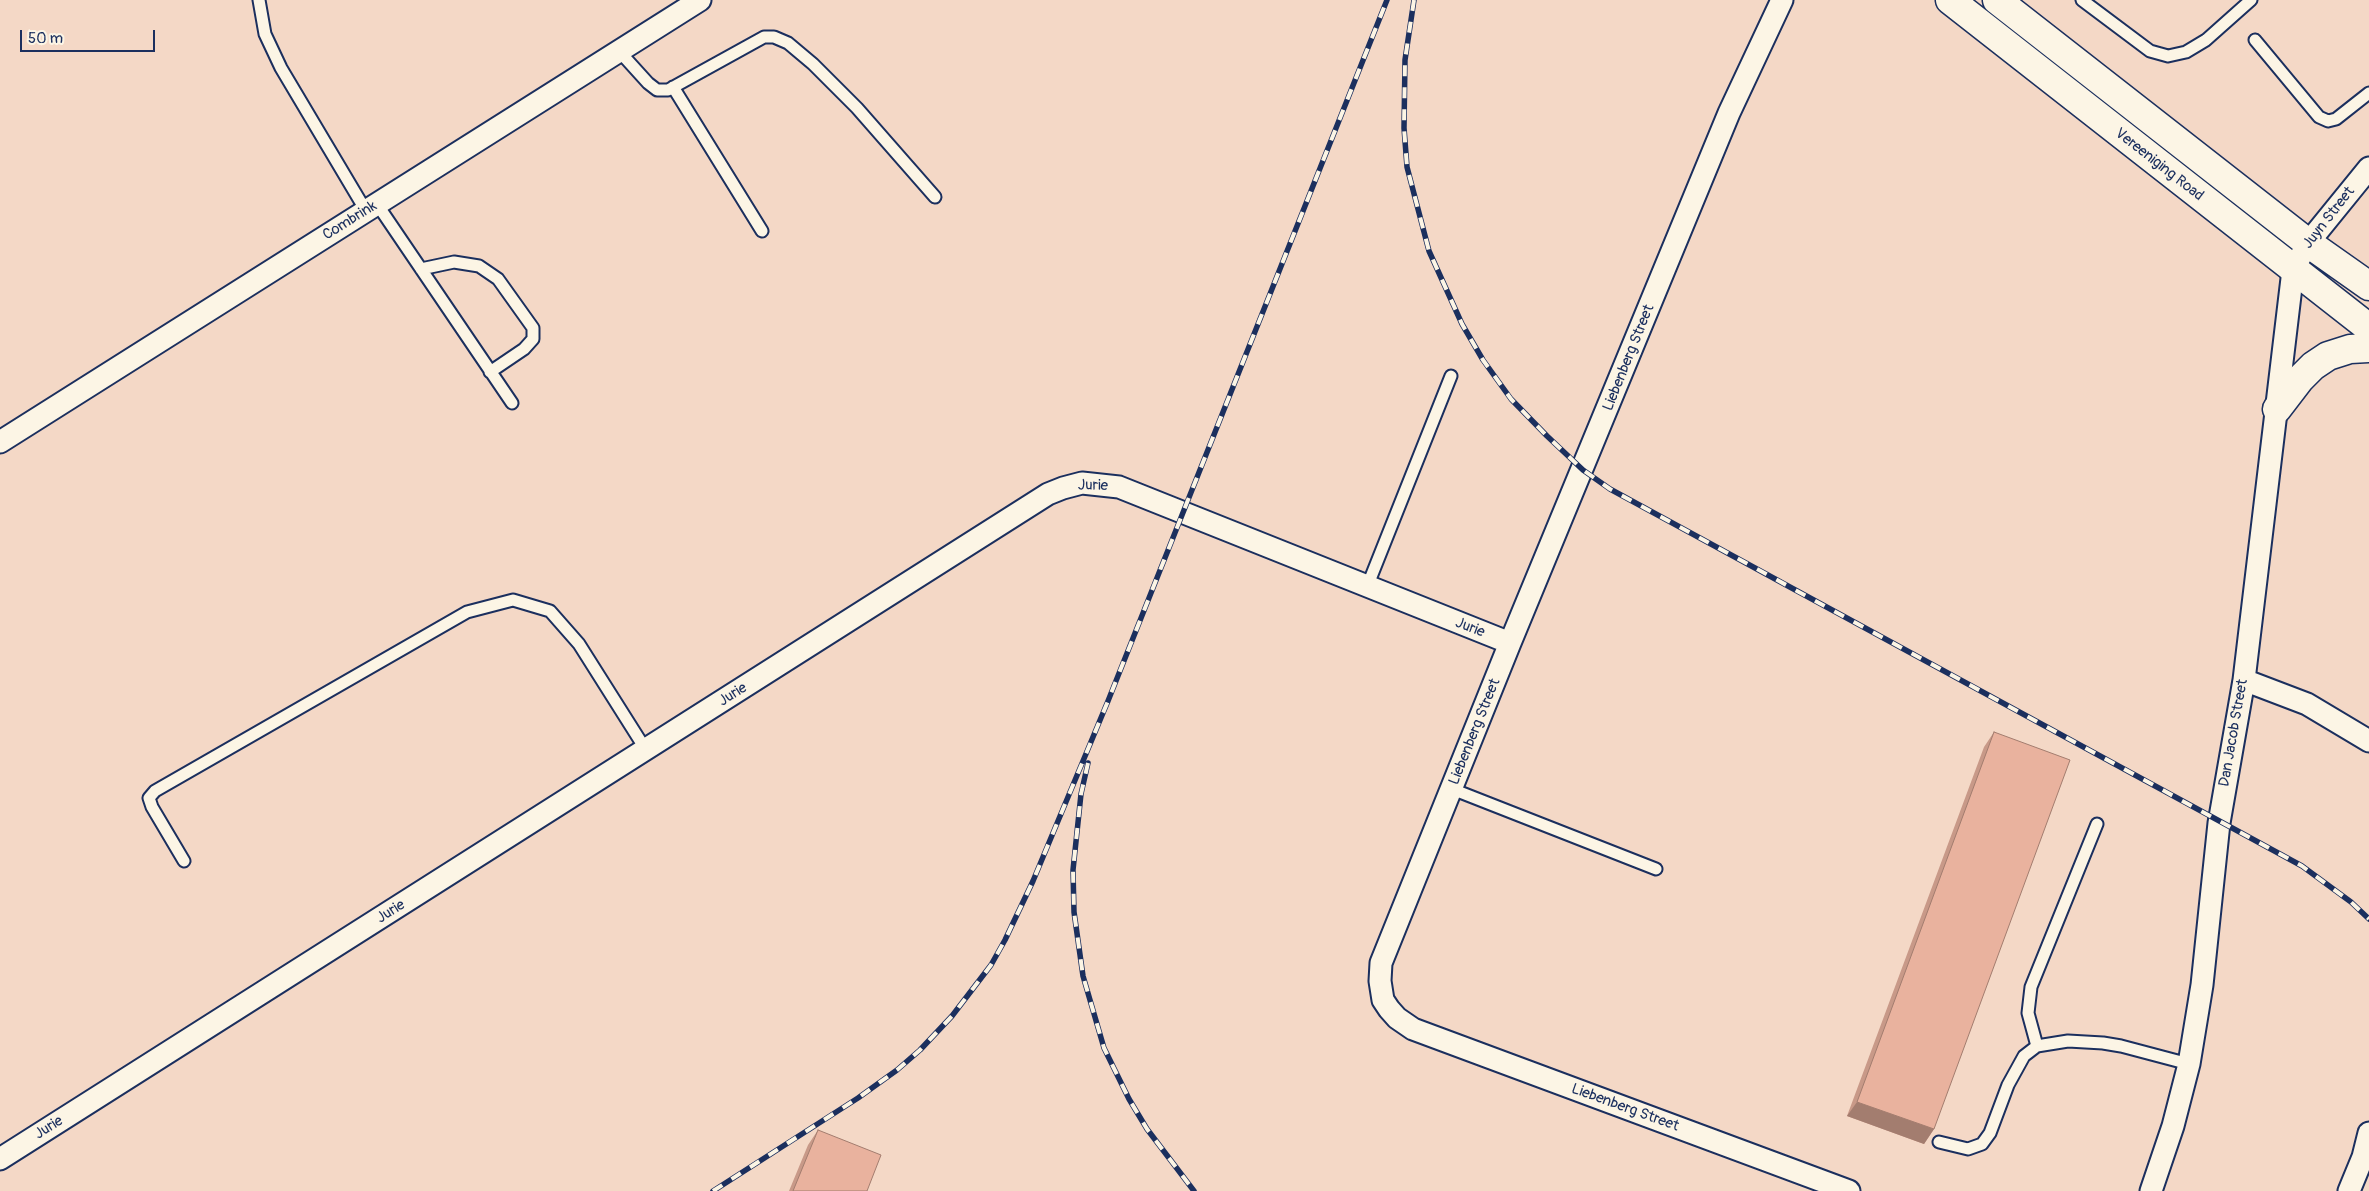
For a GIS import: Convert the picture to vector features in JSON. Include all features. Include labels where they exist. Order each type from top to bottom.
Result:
[{"type":"main road","name":"Vereeniging Road","points":[[1950,0],[2369,328]]},
{"type":"main road","name":"Vereeniging Road","points":[[1997,0],[2308,243],[2369,286]]},
{"type":"main road","points":[[2277,409],[2300,379],[2313,366],[2328,356],[2350,349],[2369,348]]},
{"type":"street","name":"Combrink","points":[[0,442],[700,0]]},
{"type":"street","name":"Liebenberg Street","points":[[1782,0],[1729,113],[1510,643],[1381,963],[1380,981],[1384,1000],[1397,1018],[1413,1029],[1849,1191]]},
{"type":"street","name":"Juyn Street","points":[[2293,270],[2308,243],[2369,168]]},
{"type":"street","name":"Dan Jacob Street","points":[[2151,1191],[2173,1126],[2189,1064],[2202,985],[2219,823],[2244,680],[2293,270]]},
{"type":"street","name":"Jurie","points":[[0,1158],[1048,494],[1072,485],[1099,484],[1119,487],[1510,643]]},
{"type":"street","points":[[2244,680],[2306,704],[2369,740]]},
{"type":"street","points":[[2348,1191],[2363,1157],[2369,1133]]},
{"type":"lane","points":[[259,0],[265,34],[277,60],[318,134],[371,208],[421,269],[512,403]]},
{"type":"lane","points":[[2082,0],[2150,51],[2168,56],[2186,52],[2206,40],[2251,0]]},
{"type":"lane","points":[[619,51],[648,83],[657,90],[668,90],[764,37],[774,37],[788,43],[851,101],[935,197]]},
{"type":"lane","points":[[2255,40],[2319,117],[2328,121],[2336,119],[2369,93]]},
{"type":"lane","points":[[674,87],[762,231]]},
{"type":"lane","points":[[421,269],[454,262],[479,266],[498,280],[533,328],[533,339],[524,349],[490,372]]},
{"type":"lane","points":[[1367,587],[1451,376]]},
{"type":"lane","points":[[184,861],[152,807],[150,798],[155,791],[467,612],[513,600],[550,611],[573,637],[646,750]]},
{"type":"lane","points":[[1452,789],[1656,869]]},
{"type":"lane","points":[[2037,1046],[2028,1013],[2031,987],[2097,824]]},
{"type":"lane","points":[[1939,1142],[1968,1149],[1982,1144],[1990,1134],[2008,1085],[2024,1056],[2037,1046],[2068,1041],[2102,1043],[2121,1046],[2189,1064]]},
{"type":"shaded area","points":[[0,0],[2369,0],[2369,1191],[0,1191]]},
{"type":"building","points":[[1994,732],[2070,760],[1934,1129],[1857,1102]]},
{"type":"building","points":[[818,1130],[881,1155],[867,1191],[793,1191]]},
{"type":"railway","points":[[713,1191],[858,1098],[897,1070],[920,1050],[952,1016],[991,965],[1033,881],[1108,701],[1387,0]]},
{"type":"railway","points":[[1414,0],[1405,60],[1404,128],[1407,167],[1429,251],[1462,324],[1483,360],[1511,399],[1547,436],[1583,470],[1610,489],[2302,866],[2351,902],[2369,919]]},
{"type":"railway","points":[[1088,763],[1081,794],[1073,870],[1074,912],[1083,976],[1104,1048],[1129,1099],[1147,1129],[1194,1191]]}]
